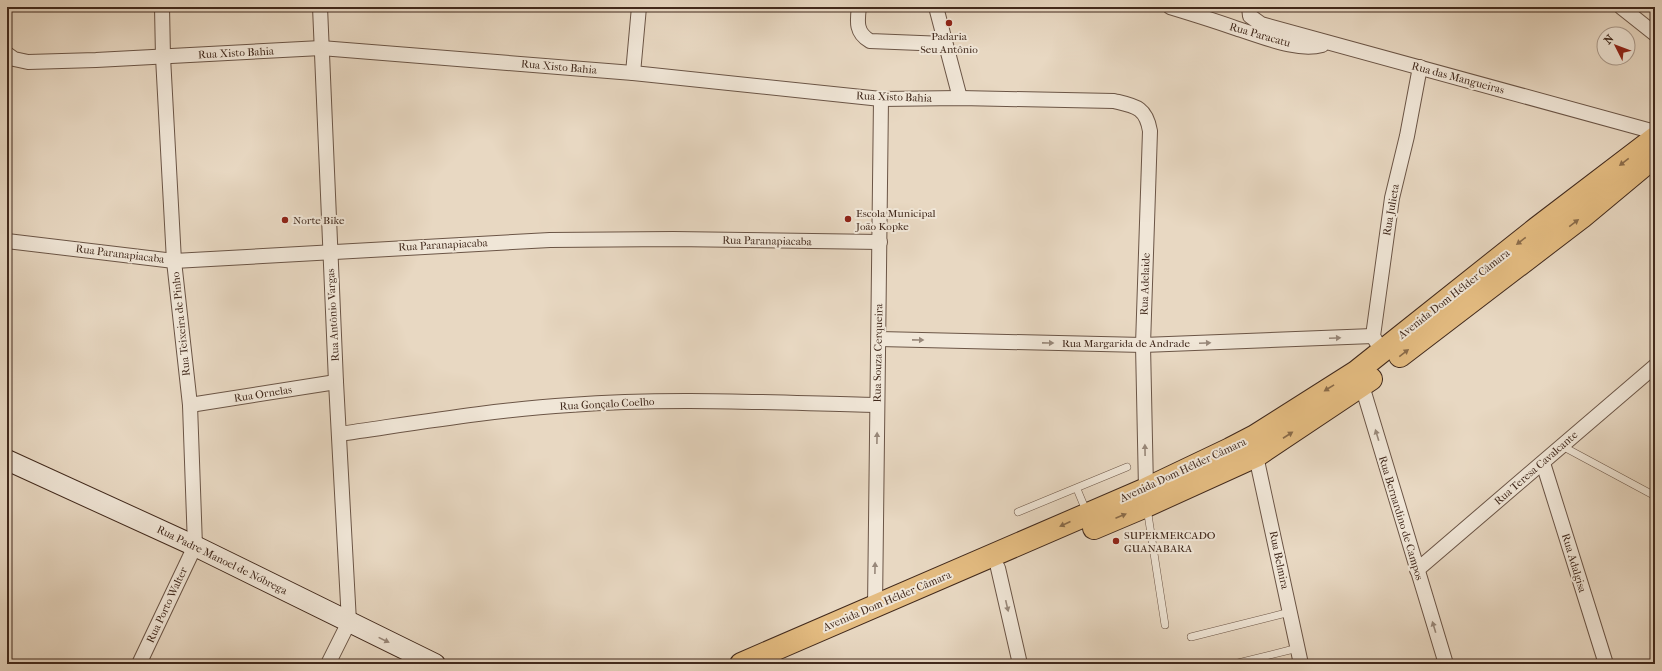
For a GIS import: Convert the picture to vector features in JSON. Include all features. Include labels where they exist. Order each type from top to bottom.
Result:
[{"type":"main road","name":"Avenida Dom Hélder Câmara","points":[[776,664],[998,568],[1146,497],[1359,379],[1378,343],[1537,228],[1655,138]]},
{"type":"main road","name":"Avenida Dom Hélder Câmara","points":[[741,664],[1087,514],[1146,497],[1256,456],[1582,217],[1655,156]]},
{"type":"main road","name":"Rua Padre Manoel de Nóbrega","points":[[7,460],[195,546],[435,664]]},
{"type":"street","name":"Rua Teixeira de Pinho","points":[[162,7],[163,57],[174,261],[190,405],[195,546]]},
{"type":"street","name":"Rua Antônio Vargas","points":[[320,7],[336,382],[349,622]]},
{"type":"street","points":[[633,73],[639,7]]},
{"type":"street","points":[[859,7],[859,30],[870,42],[945,44]]},
{"type":"street","points":[[936,7],[960,98]]},
{"type":"street","name":"Rua Paracatu","points":[[1170,7],[1279,42],[1315,47],[1328,43]]},
{"type":"street","name":"Rua Paracatu","points":[[1249,7],[1250,16],[1261,24]]},
{"type":"street","points":[[1621,7],[1655,34]]},
{"type":"street","name":"Rua das Mangueiras","points":[[1261,24],[1655,132]]},
{"type":"street","name":"Rua Xisto Bahia","points":[[7,54],[14,60],[28,62],[163,57],[321,48],[633,73],[881,99],[960,98],[1114,101]]},
{"type":"street","name":"Rua Julieta","points":[[1378,343],[1392,198],[1407,136],[1420,67]]},
{"type":"street","name":"Rua Souza Cerqueira","points":[[875,607],[881,99]]},
{"type":"street","name":"Rua Adelaide","points":[[1114,101],[1136,106],[1148,120],[1150,131],[1142,345],[1146,497]]},
{"type":"street","name":"Rua Paranapiacaba","points":[[7,241],[174,261],[330,251],[550,240],[673,239],[880,242]]},
{"type":"street","name":"Rua Margarida de Andrade","points":[[879,339],[1142,345],[1378,343]]},
{"type":"street","name":"Rua Teresa Cavalcante","points":[[1417,570],[1655,366]]},
{"type":"street","name":"Rua Bernardino de Campos","points":[[1359,379],[1446,664]]},
{"type":"street","name":"Rua Ornelas","points":[[190,405],[336,382]]},
{"type":"street","name":"Rua Gonçalo Coelho","points":[[339,434],[459,416],[570,405],[679,401],[877,405]]},
{"type":"street","name":"Rua Belmira","points":[[1256,456],[1301,664]]},
{"type":"street","name":"Rua Adalgisa","points":[[1543,462],[1606,664]]},
{"type":"street","name":"Rua Porto Walter","points":[[139,664],[195,546]]},
{"type":"street","points":[[998,568],[1020,664]]},
{"type":"street","points":[[328,664],[349,622]]},
{"type":"lane","points":[[1562,446],[1655,496]]},
{"type":"lane","points":[[1018,512],[1077,489],[1127,467]]},
{"type":"lane","points":[[1077,489],[1087,514]]},
{"type":"lane","points":[[1146,497],[1165,625]]},
{"type":"lane","points":[[1191,637],[1290,612]]},
{"type":"lane","points":[[1234,664],[1298,648]]},
{"type":"place","name":"Padaria Seu Antônio","points":[[949,23]]},
{"type":"place","name":"Escola Municipal João Kopke","points":[[848,219]]},
{"type":"place","name":"Norte Bike","points":[[285,220]]},
{"type":"place","name":"SUPERMERCADO GUANABARA","points":[[1116,541]]}]
